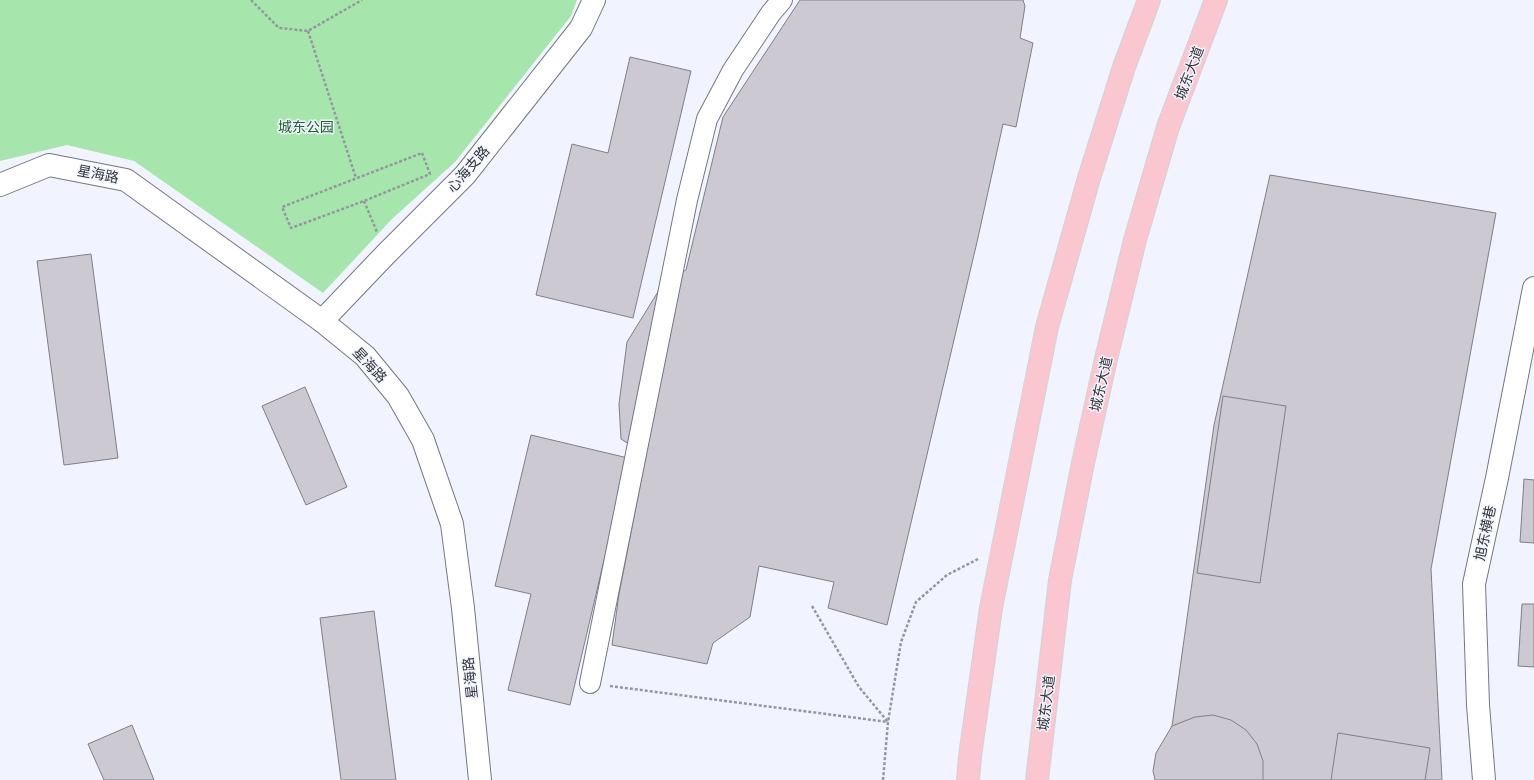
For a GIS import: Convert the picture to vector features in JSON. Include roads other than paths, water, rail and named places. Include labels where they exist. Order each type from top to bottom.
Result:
[{"type":"main road","points":[[968,780],[990,608],[1047,327],[1091,170],[1124,67],[1149,0]]},
{"type":"main road","name":"城东大道","points":[[1037,780],[1060,580],[1106,360],[1135,240],[1168,127],[1216,0]]},
{"type":"street","name":"心海支路","points":[[322,321],[465,175],[581,28],[594,0]]},
{"type":"street","points":[[590,683],[687,200],[708,119],[733,70],[771,13],[782,0]]},
{"type":"street","name":"星海路","points":[[0,185],[49,165],[126,180],[322,321],[365,356],[398,396],[423,440],[452,524],[463,608],[480,780]]},
{"type":"street","name":"旭东横巷","points":[[1484,780],[1478,705],[1474,584],[1497,478],[1534,288]]},
{"type":"park label","name":"城东公园","points":[[306,127]]}]
